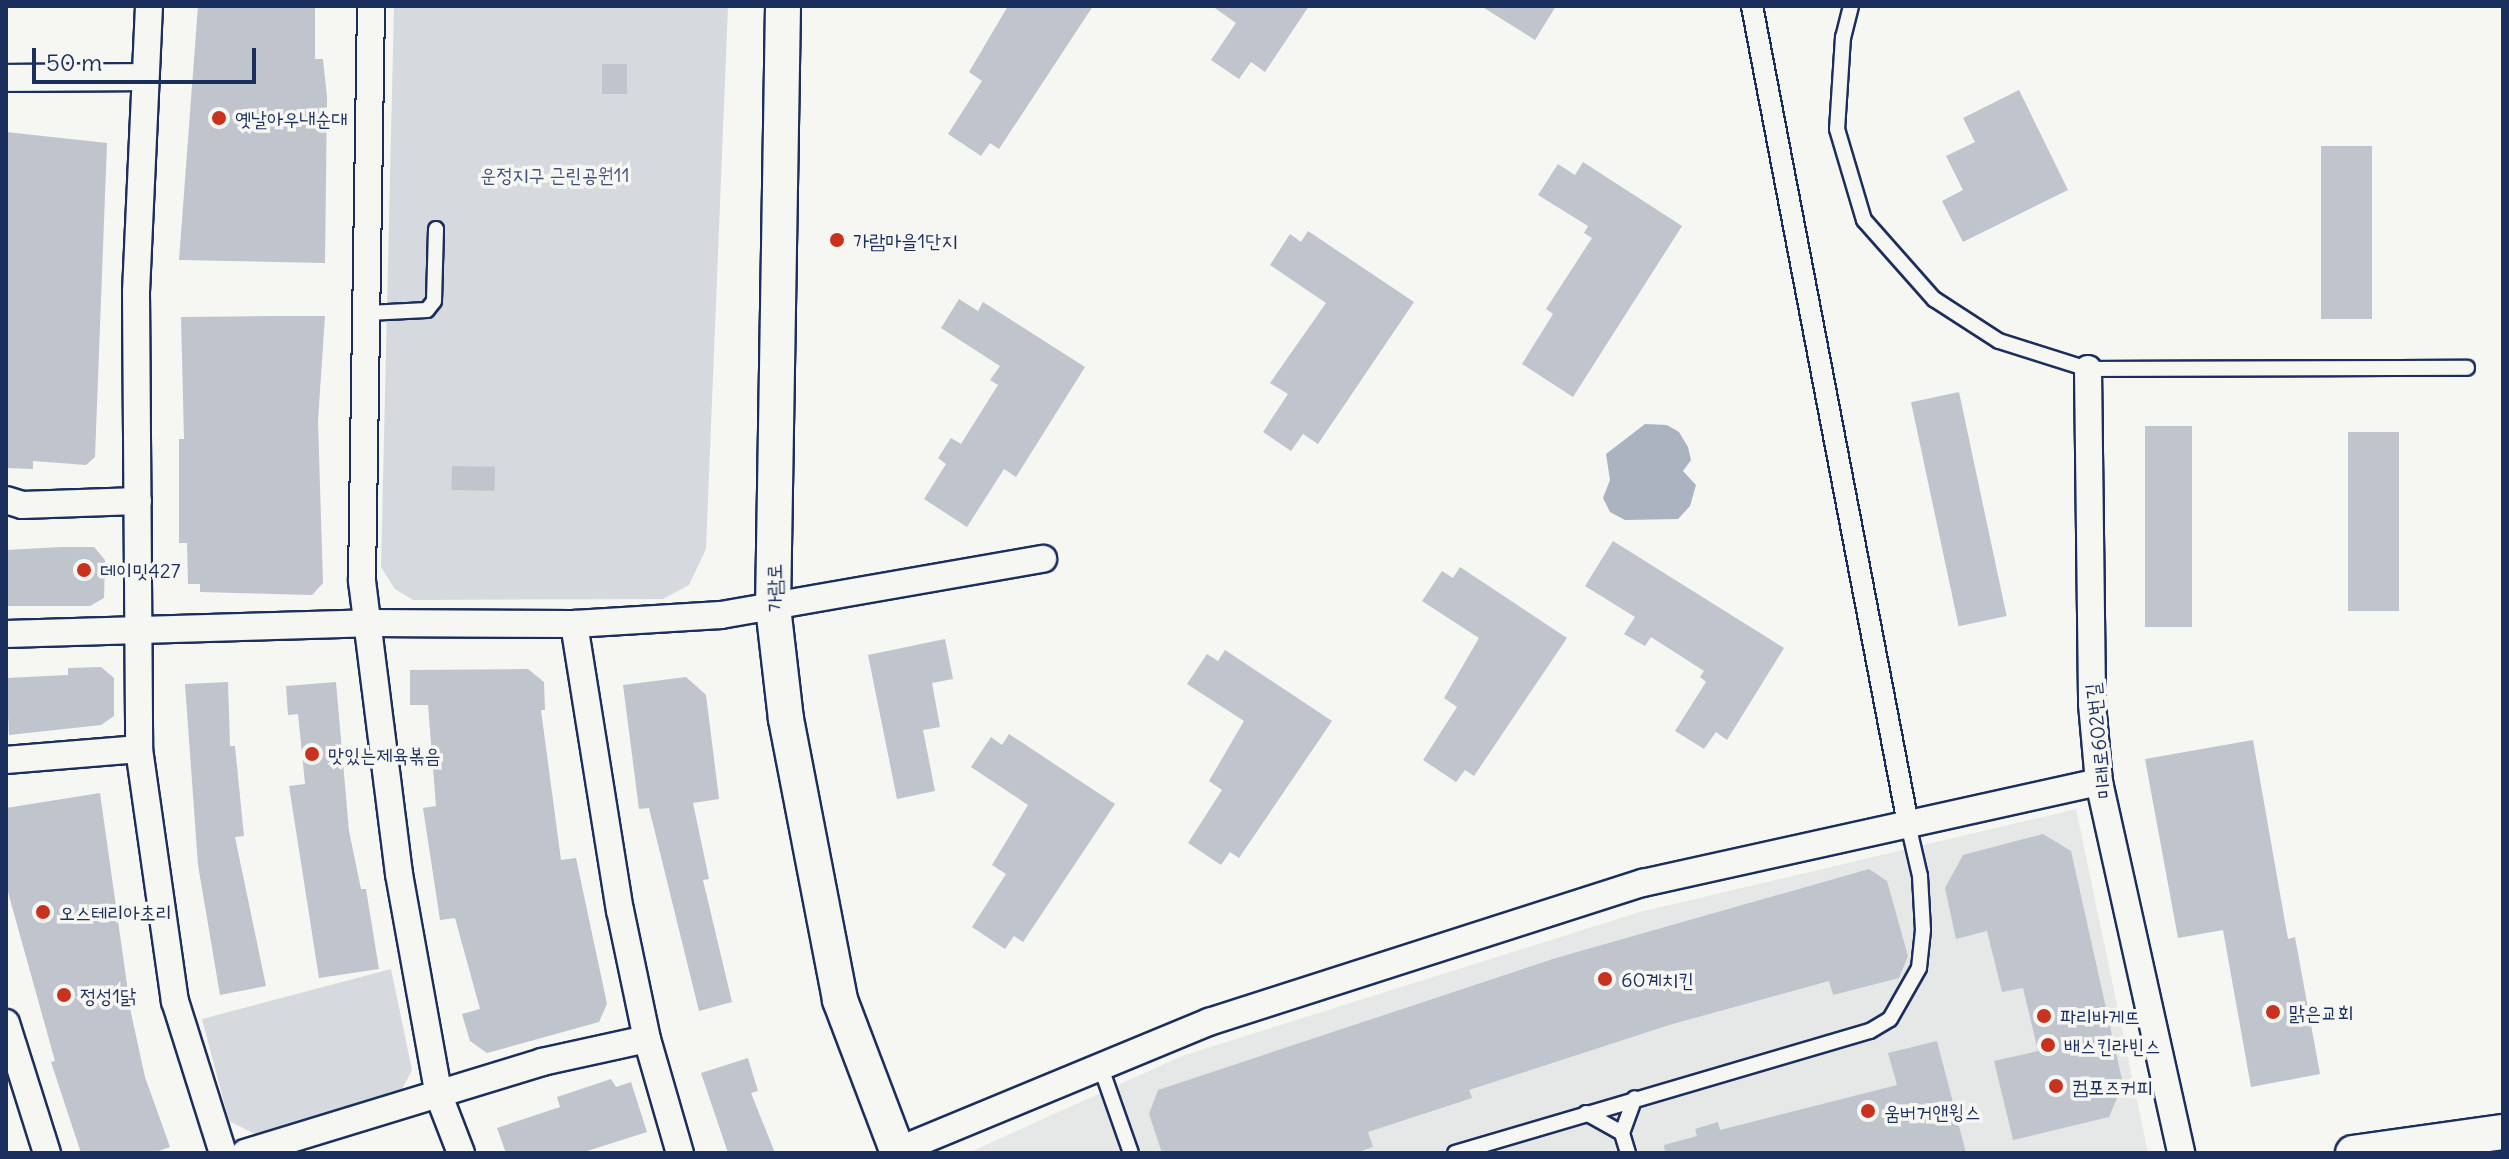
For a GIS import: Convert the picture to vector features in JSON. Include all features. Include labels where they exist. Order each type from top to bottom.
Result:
[{"type":"street","points":[[149,6],[136,292],[139,749],[175,1001],[223,1153]]},
{"type":"street","points":[[371,6],[368,313],[362,510],[368,623],[399,874],[439,1096],[461,1153]]},
{"type":"street","name":"가람로","points":[[783,6],[773,607],[788,733],[840,1000],[898,1152]]},
{"type":"street","points":[[1752,6],[1820,339],[1908,824]]},
{"type":"street","points":[[6,78],[144,77]]},
{"type":"street","name":"미래로602번길","points":[[2088,369],[2092,704],[2099,782],[2181,1153]]},
{"type":"street","points":[[6,500],[22,505],[138,501]]},
{"type":"street","points":[[6,634],[139,627],[368,623],[574,624],[773,607],[1043,559]]},
{"type":"street","points":[[574,624],[620,910],[647,1039],[680,1153]]},
{"type":"street","points":[[6,760],[139,749]]},
{"type":"street","points":[[898,1152],[1209,1022],[1643,883],[2099,782]]},
{"type":"street","points":[[6,1023],[14,1086],[47,1153]]},
{"type":"street","points":[[245,1153],[542,1062],[647,1039]]},
{"type":"street","points":[[2353,1153],[2503,1132]]},
{"type":"lane","points":[[1851,6],[1843,37],[1837,129],[1864,220],[1934,299],[1999,341],[2088,369],[2467,368]]},
{"type":"lane","points":[[368,313],[427,310],[434,301],[436,229]]},
{"type":"lane","points":[[1455,1153],[1870,1031],[1890,1019],[1919,968],[1923,930],[1920,876],[1908,824]]},
{"type":"lane","points":[[1100,1065],[1131,1153]]},
{"type":"lane","points":[[1628,1153],[1622,1133],[1635,1098]]},
{"type":"lane","points":[[1586,1113],[1622,1133]]},
{"type":"shaded area","points":[[1645,424],[1667,425],[1679,432],[1688,447],[1691,460],[1683,471],[1696,485],[1690,506],[1678,519],[1625,520],[1610,512],[1603,498],[1610,480],[1606,454]]},
{"type":"shaded area","points":[[2076,809],[2148,1153],[968,1153],[1182,1056],[1640,912]]},
{"type":"green space","name":"운정지구 근린공원11","points":[[394,6],[728,6],[706,549],[689,585],[663,599],[413,600],[395,589],[381,567]]},
{"type":"green space","points":[[391,969],[412,1070],[400,1093],[255,1134],[229,1121],[202,1019]]},
{"type":"building","points":[[198,6],[315,6],[315,59],[323,59],[327,97],[325,263],[179,260]]},
{"type":"building","points":[[1008,6],[1093,6],[999,149],[990,143],[981,156],[948,134],[982,81],[969,72]]},
{"type":"building","points":[[1212,6],[1309,6],[1265,72],[1251,62],[1239,79],[1211,60],[1236,23]]},
{"type":"building","points":[[1481,6],[1556,6],[1535,40]]},
{"type":"building","points":[[602,64],[627,64],[627,94],[602,94]]},
{"type":"building","points":[[2019,90],[2068,190],[1963,242],[1942,201],[1963,190],[1946,156],[1975,142],[1963,118]]},
{"type":"building","points":[[6,132],[107,143],[95,457],[86,465],[33,461],[33,469],[6,468]]},
{"type":"building","points":[[2321,146],[2372,146],[2372,319],[2321,319]]},
{"type":"building","points":[[1583,162],[1682,226],[1573,397],[1522,364],[1553,314],[1546,309],[1592,238],[1584,233],[1588,226],[1538,195],[1558,164],[1575,175]]},
{"type":"building","points":[[1308,231],[1414,302],[1318,444],[1303,434],[1291,451],[1263,432],[1288,394],[1270,383],[1326,303],[1270,265],[1290,234],[1301,242]]},
{"type":"building","points":[[959,299],[978,311],[983,302],[1085,367],[1016,477],[1004,469],[967,527],[924,499],[946,464],[938,458],[951,438],[961,444],[998,385],[990,380],[1000,366],[941,328]]},
{"type":"building","points":[[325,316],[318,421],[323,583],[312,595],[200,592],[200,584],[188,584],[187,543],[179,543],[179,439],[184,439],[181,317]]},
{"type":"building","points":[[1959,392],[2007,616],[1959,626],[1911,402]]},
{"type":"building","points":[[2145,426],[2192,426],[2192,627],[2145,627]]},
{"type":"building","points":[[2348,432],[2399,432],[2399,611],[2348,611]]},
{"type":"building","points":[[452,466],[495,467],[495,491],[452,490]]},
{"type":"building","points":[[1613,541],[1784,648],[1727,740],[1716,732],[1704,749],[1675,731],[1706,682],[1700,677],[1704,671],[1651,637],[1645,646],[1624,634],[1635,617],[1585,586]]},
{"type":"building","points":[[94,547],[105,560],[104,598],[90,606],[6,606],[6,550]]},
{"type":"building","points":[[1460,567],[1567,638],[1474,776],[1465,770],[1456,782],[1423,760],[1457,707],[1444,698],[1479,638],[1422,601],[1442,571],[1453,578]]},
{"type":"building","points":[[945,639],[953,679],[932,683],[940,727],[923,730],[935,791],[897,799],[868,655]]},
{"type":"building","points":[[1225,650],[1332,721],[1239,858],[1230,852],[1221,865],[1188,843],[1222,790],[1209,781],[1244,721],[1187,684],[1207,654],[1218,661]]},
{"type":"building","points":[[101,667],[114,678],[114,716],[101,725],[9,735],[6,678],[68,675],[68,668]]},
{"type":"building","points":[[528,669],[544,682],[545,710],[541,710],[561,860],[576,858],[607,1004],[599,1022],[487,1053],[470,1041],[462,1014],[480,1009],[455,918],[440,920],[423,808],[436,806],[428,705],[410,705],[410,670]]},
{"type":"building","points":[[686,677],[706,695],[719,799],[693,803],[709,879],[703,880],[732,1002],[699,1011],[649,808],[639,809],[623,685]]},
{"type":"building","points":[[228,682],[230,746],[235,746],[244,836],[235,837],[266,986],[220,995],[198,865],[185,684]]},
{"type":"building","points":[[336,682],[349,831],[361,889],[366,889],[379,969],[319,978],[289,786],[305,784],[298,714],[288,715],[286,686]]},
{"type":"building","points":[[1009,734],[1115,804],[1023,942],[1014,936],[1005,949],[972,927],[1006,874],[992,865],[1028,805],[971,767],[991,737],[1002,745]]},
{"type":"building","points":[[2253,740],[2288,939],[2295,937],[2320,1074],[2251,1087],[2223,930],[2178,938],[2145,759]]},
{"type":"building","points":[[100,793],[131,1013],[145,1077],[170,1147],[153,1153],[81,1153],[51,1062],[55,1061],[6,885],[6,808]]},
{"type":"building","points":[[2043,834],[2071,851],[2123,1084],[2109,1117],[2013,1140],[1994,1061],[2038,1051],[2023,988],[2002,992],[1987,931],[1956,939],[1945,888],[1963,855]]},
{"type":"building","points":[[1869,869],[1887,881],[1908,956],[1899,978],[1833,995],[1829,981],[1669,1025],[1469,1090],[1472,1098],[1368,1132],[1373,1147],[1355,1153],[1162,1153],[1149,1114],[1158,1090],[1556,958]]},
{"type":"building","points":[[1937,1041],[1966,1153],[1665,1153],[1664,1145],[1697,1136],[1695,1129],[1718,1122],[1720,1130],[1897,1085],[1888,1053]]},
{"type":"building","points":[[748,1058],[758,1091],[751,1093],[775,1153],[728,1153],[701,1073]]},
{"type":"building","points":[[611,1079],[616,1087],[631,1082],[647,1132],[581,1153],[506,1153],[497,1128],[560,1107],[557,1097]]},
{"type":"place","name":"옛날아우내순대","points":[[219,118]]},
{"type":"place","name":"가람마을1단지","points":[[837,240]]},
{"type":"place","name":"데이밋427","points":[[84,570]]},
{"type":"place","name":"맛있는제육볶음","points":[[312,754]]},
{"type":"place","name":"오스테리아초리","points":[[43,912]]},
{"type":"place","name":"60계치킨","points":[[1605,979]]},
{"type":"place","name":"정성1닭","points":[[64,995]]},
{"type":"place","name":"맑은교회","points":[[2273,1012]]},
{"type":"place","name":"파리바게뜨","points":[[2044,1016]]},
{"type":"place","name":"배스킨라빈스","points":[[2048,1045]]},
{"type":"place","name":"컴포즈커피","points":[[2056,1086]]},
{"type":"place","name":"움버거앤윙스","points":[[1868,1111]]}]
